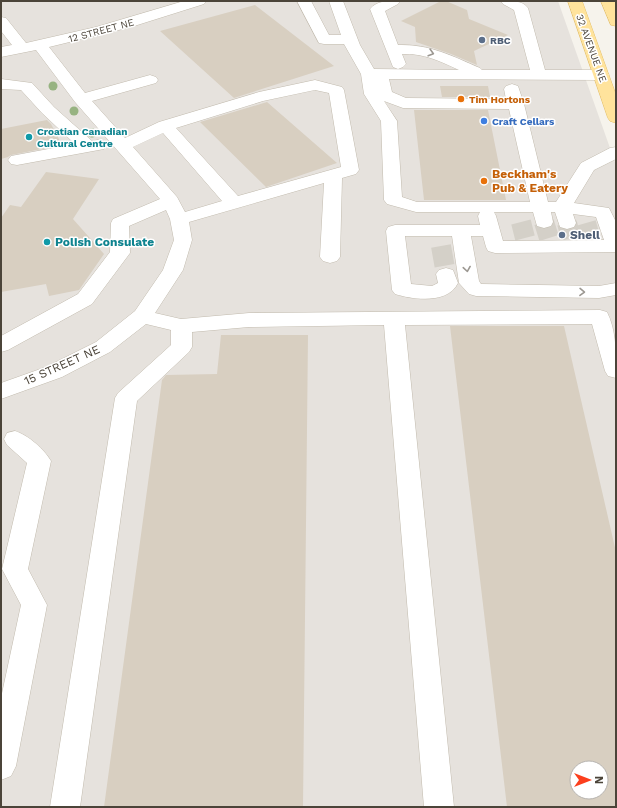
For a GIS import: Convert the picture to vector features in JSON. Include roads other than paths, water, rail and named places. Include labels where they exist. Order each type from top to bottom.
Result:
[{"type":"main road","name":"32 AVENUE NE","points":[[575,1],[616,118]]},
{"type":"main road","points":[[608,1],[616,22]]},
{"type":"street","name":"12 STREET NE","points":[[1,52],[32,47],[106,29],[199,1]]},
{"type":"street","points":[[304,1],[324,40],[391,46],[432,52],[482,74]]},
{"type":"street","points":[[336,1],[361,43],[417,98]]},
{"type":"street","points":[[394,1],[378,9],[391,46],[392,74],[385,95],[403,103],[417,98],[516,104]]},
{"type":"street","points":[[508,1],[521,8],[539,75]]},
{"type":"street","name":"15 STREET NE","points":[[1,21],[32,47],[120,142],[171,201],[179,219],[183,240],[173,270],[142,316],[103,347],[54,372],[1,391]]},
{"type":"street","points":[[601,75],[392,74],[372,94],[389,121],[393,200],[416,207],[485,208],[523,228],[578,229],[616,246]]},
{"type":"street","points":[[509,74],[546,228]]},
{"type":"street","points":[[81,99],[150,80]]},
{"type":"street","points":[[1,84],[26,86],[48,110],[88,148]]},
{"type":"street","points":[[18,160],[120,142],[165,126],[259,97],[315,85],[336,90],[350,170],[179,219]]},
{"type":"street","points":[[165,126],[235,204]]},
{"type":"street","points":[[578,229],[587,167],[616,152]]},
{"type":"street","points":[[330,257],[333,175]]},
{"type":"street","points":[[1,345],[85,299],[120,253],[120,223],[171,201]]},
{"type":"street","points":[[485,208],[495,247],[523,228],[578,229],[603,212],[616,246]]},
{"type":"street","points":[[446,274],[448,283],[446,287],[435,292],[402,290],[395,231],[440,239],[461,231],[490,230]]},
{"type":"street","points":[[461,231],[469,283],[476,290],[599,292],[616,289]]},
{"type":"street","points":[[142,316],[181,326],[249,320],[600,318],[616,372]]},
{"type":"street","points":[[394,319],[439,807]]},
{"type":"street","points":[[65,807],[126,398],[182,347],[181,326]]},
{"type":"street","points":[[1,766],[34,605],[15,570],[39,462],[15,439]]},
{"type":"tunnel","points":[[521,222],[525,238]]},
{"type":"tunnel","points":[[544,222],[549,238]]},
{"type":"tunnel","points":[[567,223],[571,238]]},
{"type":"tunnel","points":[[586,223],[590,237]]},
{"type":"tunnel","points":[[441,246],[446,274]]},
{"type":"place","name":"RBC","points":[[482,40]]},
{"type":"place","name":"Tim Hortons","points":[[461,99]]},
{"type":"place","name":"Craft Cellars","points":[[484,121]]},
{"type":"place","name":"Croatian Canadian Cultural Centre","points":[[29,137]]},
{"type":"place","name":"Beckham's Pub & Eatery","points":[[484,181]]},
{"type":"place","name":"Shell","points":[[562,235]]},
{"type":"place","name":"Polish Consulate","points":[[47,242]]}]
